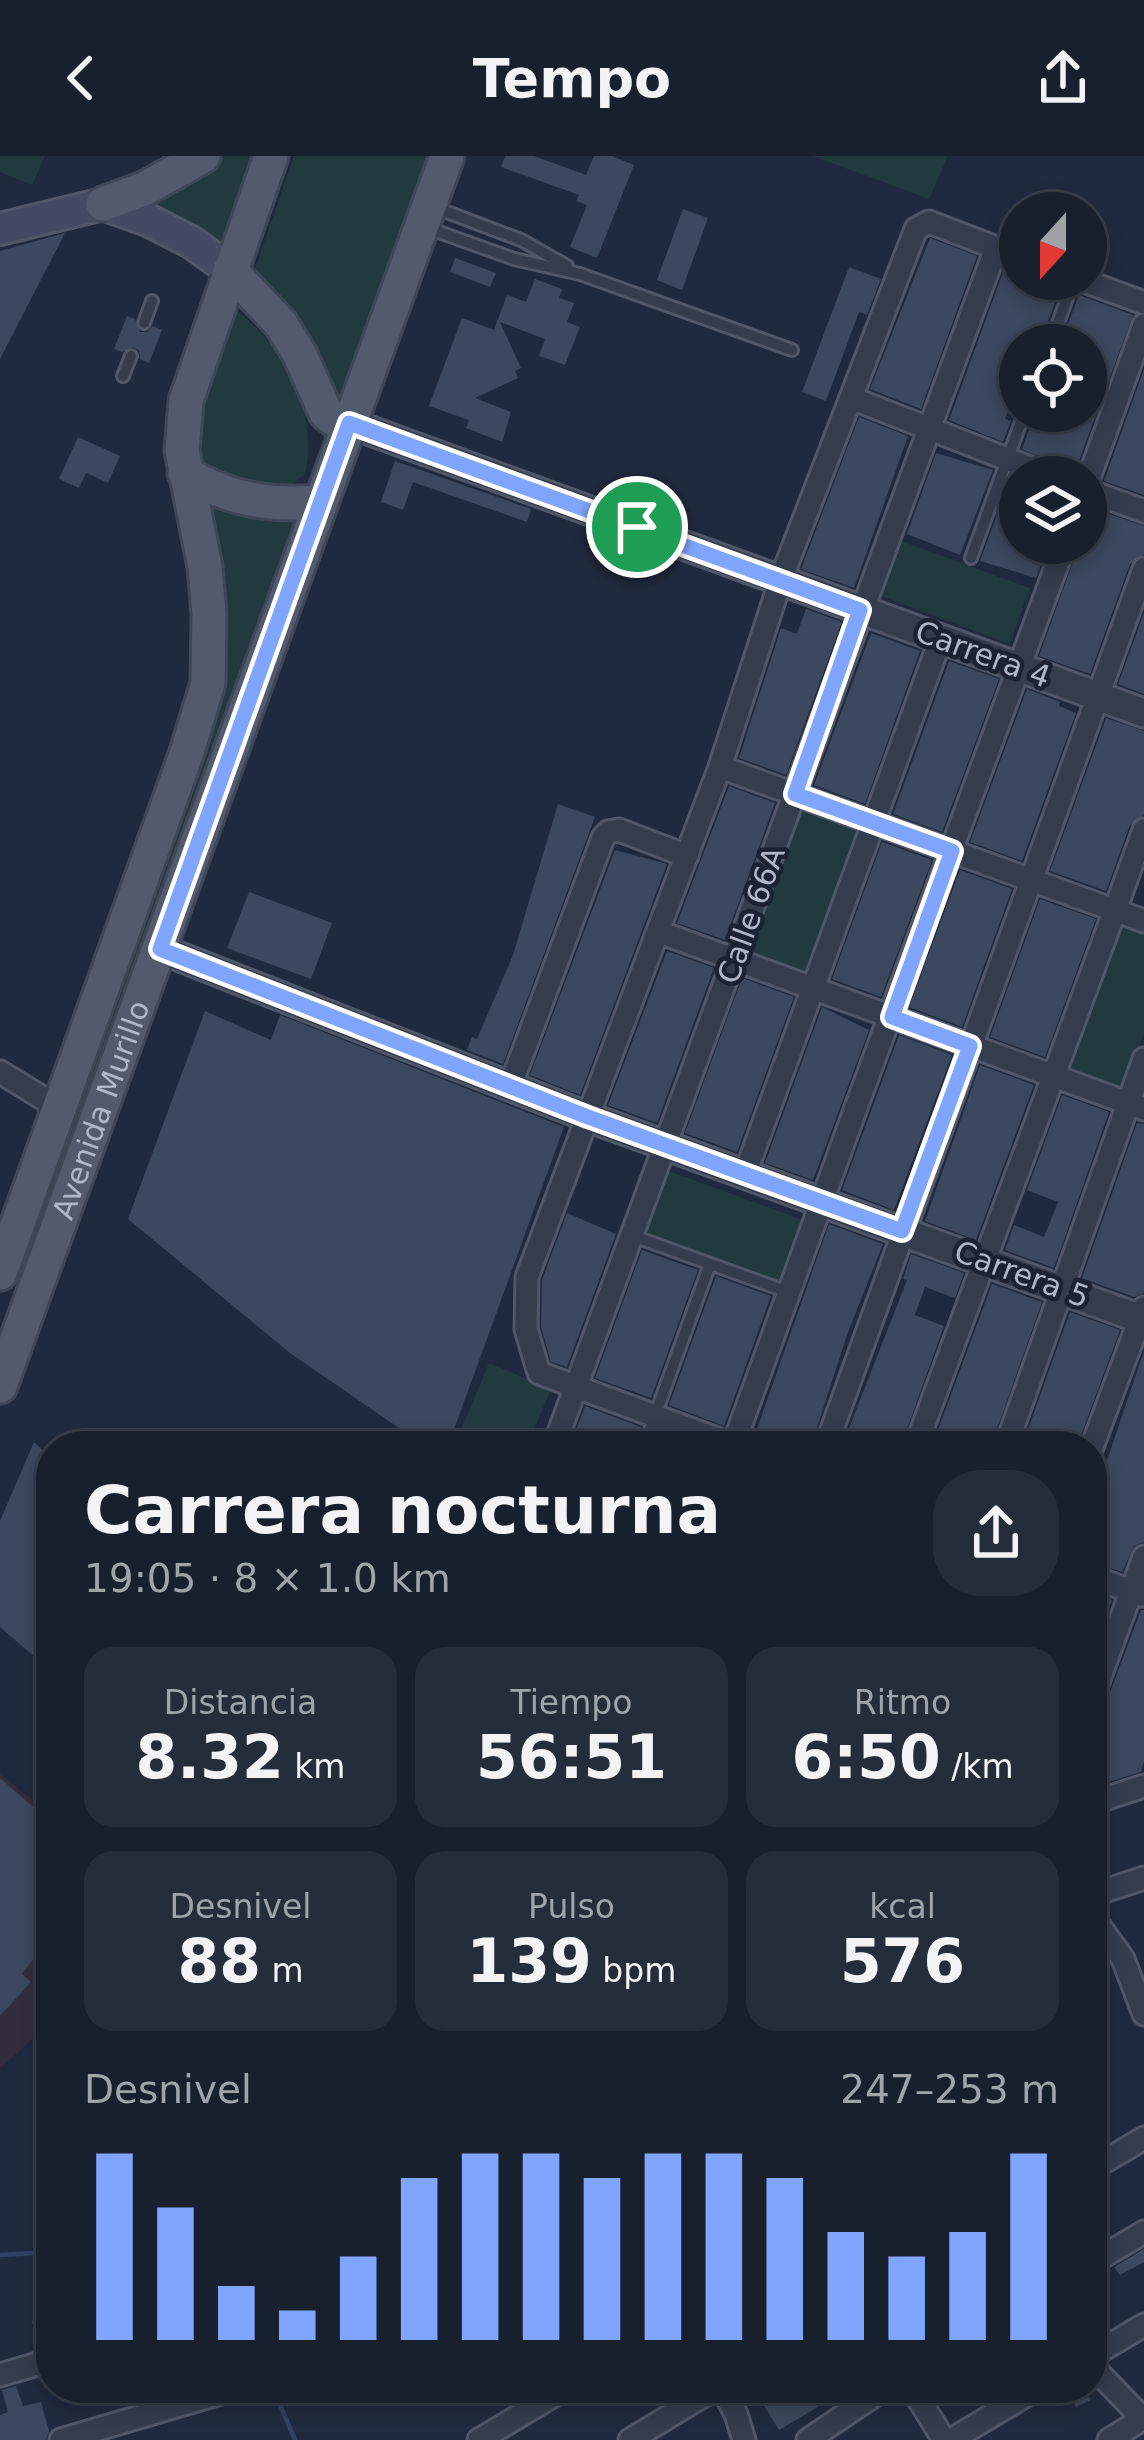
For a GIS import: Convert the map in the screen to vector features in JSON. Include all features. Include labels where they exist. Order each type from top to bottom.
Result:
[{"type":"main road","points":[[0,230],[103,204],[146,188],[203,156]]},
{"type":"main road","name":"Avenida Murillo","points":[[6,1253],[208,683],[205,567],[181,431],[186,401],[271,156]]},
{"type":"main road","name":"Avenida Murillo","points":[[0,1386],[447,156]]},
{"type":"main road","points":[[103,204],[170,231],[230,270],[281,324],[301,355],[326,413],[349,423]]},
{"type":"main road","points":[[185,473],[220,492],[261,503],[320,502]]},
{"type":"main road","points":[[6,1253],[53,1240]]},
{"type":"street","points":[[693,1431],[539,1373],[526,1329],[526,1277],[720,767],[781,579],[916,229],[928,222],[999,249]]},
{"type":"street","name":"Calle 66A","points":[[560,1431],[996,248]]},
{"type":"street","points":[[1107,290],[1144,303]]},
{"type":"street","points":[[1097,456],[1144,325]]},
{"type":"street","points":[[850,398],[1000,456]]},
{"type":"street","name":"Carrera 4","points":[[349,423],[1144,713]]},
{"type":"street","points":[[1107,496],[1144,511]]},
{"type":"street","points":[[739,1431],[1057,564]]},
{"type":"street","points":[[831,1431],[1144,569]]},
{"type":"street","points":[[745,1174],[941,638]]},
{"type":"street","points":[[720,767],[1144,921]]},
{"type":"street","points":[[510,1087],[608,832],[619,830],[687,856]]},
{"type":"street","points":[[921,1431],[1144,830]]},
{"type":"street","points":[[659,932],[1136,1106]]},
{"type":"street","name":"Carrera 5","points":[[160,949],[588,1117],[1143,1315]]},
{"type":"street","points":[[1011,1431],[1062,1288],[1136,1106],[1144,1059]]},
{"type":"street","points":[[0,1072],[59,1108]]},
{"type":"street","points":[[1098,1431],[1143,1315]]},
{"type":"street","points":[[1107,1664],[1138,1594],[1144,1557]]},
{"type":"street","points":[[1107,1583],[1138,1594]]},
{"type":"street","points":[[1107,1798],[1144,1786]]},
{"type":"street","points":[[1107,1890],[1144,1879]]},
{"type":"street","points":[[1107,1933],[1136,1966],[1144,2014]]},
{"type":"street","points":[[1107,2160],[1144,2138]]},
{"type":"street","points":[[1107,2255],[1144,2233]]},
{"type":"street","points":[[1107,2347],[1144,2325]]},
{"type":"street","points":[[0,2375],[36,2364]]},
{"type":"street","points":[[1107,2381],[1143,2418],[1109,2440]]},
{"type":"street","points":[[61,2440],[120,2432],[197,2403]]},
{"type":"street","points":[[479,2440],[535,2403]]},
{"type":"street","points":[[629,2440],[693,2403]]},
{"type":"street","points":[[729,2403],[744,2440]]},
{"type":"street","points":[[808,2440],[863,2403]]},
{"type":"street","points":[[922,2403],[947,2440],[1012,2403]]},
{"type":"lane","points":[[425,215],[514,259],[580,274],[791,350]]},
{"type":"lane","points":[[425,215],[521,239],[580,274]]},
{"type":"lane","points":[[144,322],[152,301]]},
{"type":"lane","points":[[123,376],[131,356]]},
{"type":"lane","points":[[971,558],[999,483]]},
{"type":"lane","points":[[632,1236],[788,1292]]},
{"type":"lane","points":[[649,1431],[710,1264]]},
{"type":"shaded area","points":[[0,1774],[36,1803],[36,2036],[0,2068]]},
{"type":"green space","points":[[0,156],[45,156],[32,185],[0,172]]},
{"type":"green space","points":[[224,156],[260,156],[227,244],[127,201],[208,168]]},
{"type":"green space","points":[[294,156],[431,156],[336,412],[303,330],[255,269]]},
{"type":"green space","points":[[813,156],[948,156],[929,199]]},
{"type":"green space","points":[[233,308],[281,360],[302,403],[307,426],[305,474],[267,493],[212,473],[200,457],[201,416]]},
{"type":"green space","points":[[201,498],[297,517],[40,1225],[31,1222],[206,737]]},
{"type":"green space","points":[[901,541],[1030,588],[1010,644],[881,596]]},
{"type":"green space","points":[[803,806],[860,827],[805,975],[748,954]]},
{"type":"green space","points":[[1119,924],[1144,933],[1144,1033],[1122,1093],[1064,1072]]},
{"type":"green space","points":[[666,1170],[803,1220],[780,1284],[642,1233]]},
{"type":"green space","points":[[489,1363],[551,1389],[533,1431],[460,1431]]},
{"type":"building","points":[[505,156],[534,156],[586,175],[594,156],[612,156],[634,165],[597,258],[570,247],[587,205],[576,201],[579,195],[501,167]]},
{"type":"building","points":[[683,209],[708,218],[682,290],[657,280]]},
{"type":"building","points":[[65,233],[0,359],[0,251]]},
{"type":"building","points":[[930,238],[977,256],[921,409],[870,389]]},
{"type":"building","points":[[455,258],[496,273],[490,287],[450,272]]},
{"type":"building","points":[[849,267],[881,279],[867,315],[859,312],[826,401],[802,392]]},
{"type":"building","points":[[535,279],[562,289],[559,298],[574,303],[567,322],[580,327],[565,365],[539,356],[545,339],[500,322],[521,368],[515,371],[518,378],[475,398],[511,412],[502,442],[466,428],[469,420],[429,406],[462,318],[494,330],[507,295],[526,302]]},
{"type":"building","points":[[999,283],[999,300],[1056,300],[1047,324],[999,324],[999,432],[1007,432],[1003,442],[949,420]]},
{"type":"building","points":[[1077,300],[1092,300],[1133,315],[1107,385],[1107,324],[1068,324]]},
{"type":"building","points":[[127,316],[135,319],[140,332],[153,326],[162,330],[149,363],[133,347],[122,352],[114,349]]},
{"type":"building","points":[[1144,369],[1144,495],[1107,482]]},
{"type":"building","points":[[859,417],[908,436],[854,588],[801,569]]},
{"type":"building","points":[[1028,432],[1090,432],[1081,456],[1037,456],[1022,449]]},
{"type":"building","points":[[78,437],[120,456],[108,483],[86,473],[79,488],[59,479]]},
{"type":"building","points":[[936,453],[993,470],[960,555],[907,534]]},
{"type":"building","points":[[395,461],[531,509],[527,522],[413,482],[403,510],[381,502]]},
{"type":"building","points":[[999,510],[999,564],[1041,564],[1036,578],[980,561]]},
{"type":"building","points":[[1107,513],[1144,526],[1144,554],[1130,564],[1090,674],[1039,656],[1072,564],[1107,564]]},
{"type":"building","points":[[806,609],[842,622],[786,775],[739,758],[781,628],[797,634]]},
{"type":"building","points":[[1144,613],[1144,694],[1118,684]]},
{"type":"building","points":[[871,633],[920,651],[865,804],[814,785]]},
{"type":"building","points":[[949,661],[999,679],[942,832],[893,814]]},
{"type":"building","points":[[1027,689],[1076,713],[1022,861],[970,842]]},
{"type":"building","points":[[1106,718],[1144,731],[1144,815],[1130,825],[1106,891],[1050,871]]},
{"type":"building","points":[[729,786],[775,803],[725,940],[677,923]]},
{"type":"building","points":[[558,804],[595,817],[503,1064],[467,1050],[472,1037],[477,1039],[513,955]]},
{"type":"building","points":[[882,842],[932,860],[881,997],[832,979]]},
{"type":"building","points":[[615,850],[667,864],[580,1095],[530,1075]]},
{"type":"building","points":[[960,870],[1012,889],[962,1027],[909,1007]]},
{"type":"building","points":[[249,892],[332,923],[311,979],[227,948]]},
{"type":"building","points":[[1040,899],[1096,919],[1045,1057],[990,1037]]},
{"type":"building","points":[[667,951],[714,968],[657,1123],[608,1105]]},
{"type":"building","points":[[742,978],[794,997],[737,1152],[685,1133]]},
{"type":"building","points":[[822,1007],[869,1030],[813,1180],[765,1163]]},
{"type":"building","points":[[205,1011],[271,1040],[280,1015],[564,1127],[453,1431],[403,1431],[290,1353],[128,1219]]},
{"type":"building","points":[[899,1035],[952,1055],[894,1210],[842,1190]]},
{"type":"building","points":[[980,1065],[1034,1085],[976,1240],[925,1221]]},
{"type":"building","points":[[1062,1095],[1109,1112],[1054,1268],[1005,1250],[1014,1225],[1044,1237],[1058,1202],[1027,1190]]},
{"type":"building","points":[[1137,1123],[1144,1124],[1144,1293],[1134,1297],[1082,1278]]},
{"type":"building","points":[[567,1213],[616,1234],[567,1367],[551,1362],[541,1327],[542,1280]]},
{"type":"building","points":[[829,1224],[883,1244],[816,1431],[756,1431]]},
{"type":"building","points":[[642,1250],[698,1270],[651,1398],[595,1378]]},
{"type":"building","points":[[911,1254],[964,1273],[955,1298],[925,1287],[915,1315],[944,1326],[906,1431],[848,1431],[907,1280],[903,1279]]},
{"type":"building","points":[[716,1276],[771,1296],[724,1426],[669,1405]]},
{"type":"building","points":[[992,1284],[1042,1302],[996,1431],[938,1431]]},
{"type":"building","points":[[1070,1312],[1120,1330],[1083,1431],[1027,1431]]},
{"type":"building","points":[[1144,1351],[1144,1542],[1134,1546],[1122,1572],[1107,1567],[1107,1460]]},
{"type":"building","points":[[585,1406],[641,1427],[640,1431],[576,1431]]},
{"type":"building","points":[[34,1442],[36,1658],[0,1627],[0,1521]]},
{"type":"building","points":[[1144,1610],[1144,1761],[1141,1772],[1107,1782],[1107,1700]]},
{"type":"building","points":[[0,1778],[36,1810],[36,1956],[22,1974],[31,1982],[0,2016]]},
{"type":"building","points":[[1144,2249],[1144,2262],[1120,2275],[1114,2267]]},
{"type":"building","points":[[16,2386],[23,2406],[41,2403],[49,2431],[46,2440],[0,2440],[0,2415],[8,2412],[2,2390]]},
{"type":"building","points":[[765,2403],[825,2403],[779,2430]]},
{"type":"waterway","points":[[0,2255],[36,2254]]},
{"type":"waterway","points":[[279,2403],[295,2440]]},
{"type":"route","points":[[349,423],[637,527],[860,610],[795,794],[952,851],[892,1017],[970,1046],[902,1231],[588,1117],[160,949],[349,423]]}]
